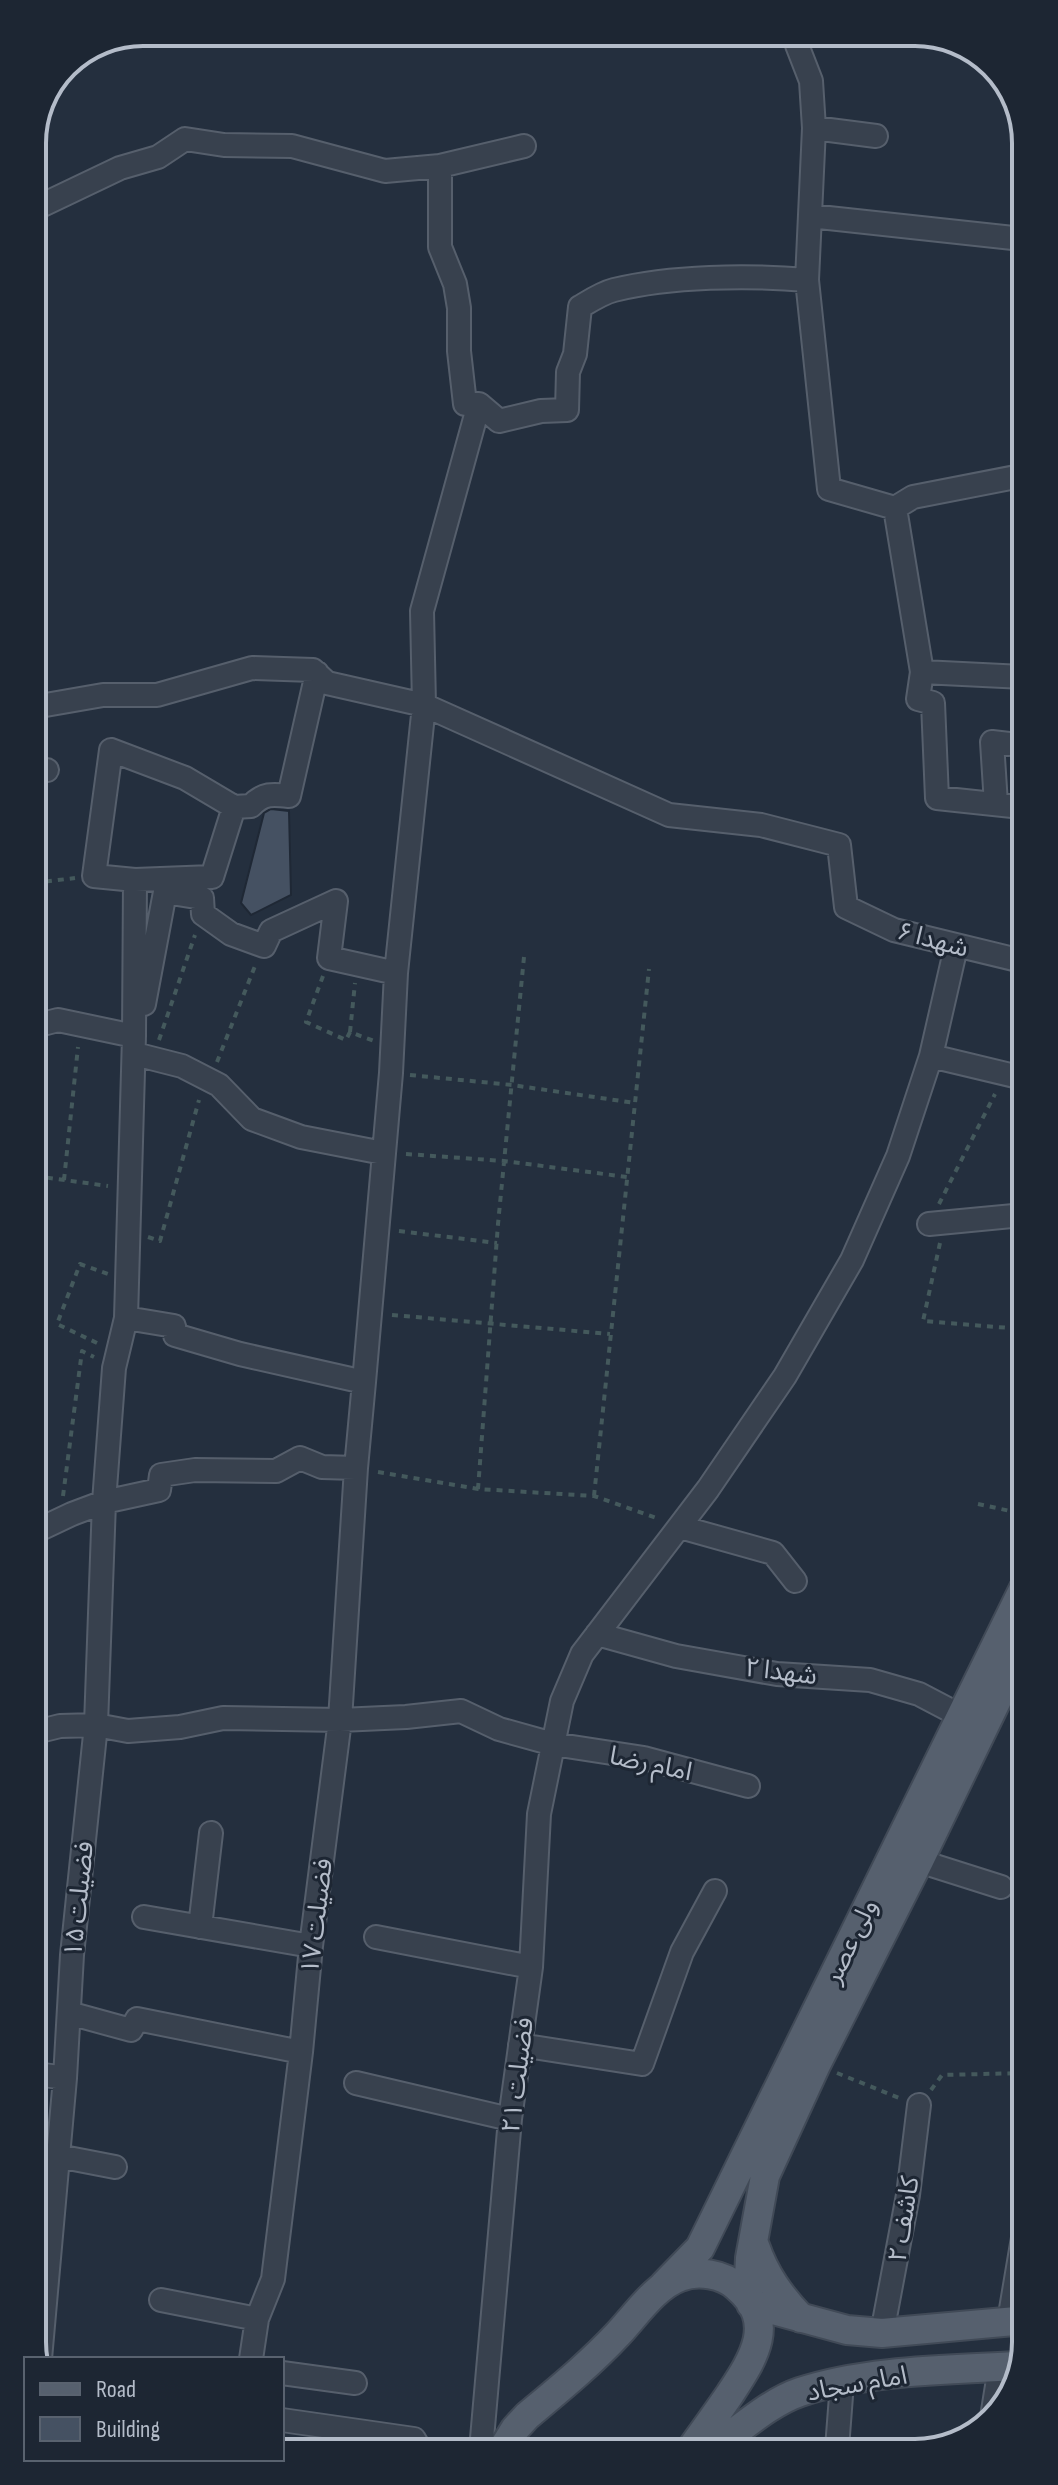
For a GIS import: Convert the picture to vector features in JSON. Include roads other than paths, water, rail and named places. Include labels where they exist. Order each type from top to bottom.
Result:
[{"type":"main road","name":"ولی عصر","points":[[698,2439],[756,2352],[760,2333],[757,2314],[750,2301],[753,2243],[765,2176],[816,2065],[919,1861],[1012,1619]]},
{"type":"main road","name":"ولی عصر","points":[[504,2439],[617,2336],[700,2248],[972,1721],[1012,1662]]},
{"type":"main road","points":[[753,2243],[763,2270],[801,2319]]},
{"type":"main road","name":"امام سجاد","points":[[664,2285],[681,2276],[709,2274],[735,2284],[750,2301],[801,2319],[847,2330],[882,2333],[1012,2322]]},
{"type":"main road","name":"امام سجاد","points":[[726,2439],[768,2409],[798,2393],[895,2373],[1009,2366]]},
{"type":"street","points":[[797,46],[811,81],[814,128],[807,280],[829,489],[904,502],[1012,478]]},
{"type":"street","points":[[814,128],[876,136]]},
{"type":"street","points":[[46,203],[120,168],[158,157],[185,139],[224,145],[292,146],[385,171],[440,166],[524,146]]},
{"type":"street","points":[[440,166],[440,247],[455,284],[459,308],[459,351],[465,404],[479,404],[499,421],[541,411],[567,410],[568,372],[575,354],[580,307],[611,291],[667,282],[755,275],[807,280]]},
{"type":"street","points":[[810,216],[1012,238]]},
{"type":"street","name":"فضیلت ۱۷","points":[[251,2357],[257,2319],[273,2279],[340,1720],[356,1468],[391,1073],[396,973],[424,705],[422,611],[479,404]]},
{"type":"street","points":[[904,502],[922,672],[918,699],[933,703],[937,798],[1012,806]]},
{"type":"street","points":[[46,705],[103,695],[157,695],[252,668],[313,670],[327,683],[424,705]]},
{"type":"street","points":[[922,672],[1012,676]]},
{"type":"street","points":[[234,807],[212,877],[135,880],[94,876],[111,750],[185,778],[234,807],[251,806],[268,794],[289,796],[317,673]]},
{"type":"street","name":"شهدا ۶","points":[[424,705],[669,815],[761,825],[839,845],[846,907],[894,930],[1012,959]]},
{"type":"street","points":[[996,804],[992,742],[1009,744]]},
{"type":"street","points":[[135,880],[139,1053]]},
{"type":"street","points":[[139,1053],[165,892],[202,898],[203,914],[231,934],[264,946],[271,931],[336,901],[329,958],[396,973]]},
{"type":"street","name":"فضیلت ۲۱","points":[[494,2439],[510,2119],[531,1967],[539,1814],[562,1701],[582,1654],[680,1527],[785,1376],[852,1260],[898,1156],[931,1056],[956,947]]},
{"type":"street","points":[[46,1023],[58,1020],[81,1024],[139,1053],[182,1066],[219,1085],[252,1119],[301,1137],[383,1153]]},
{"type":"street","name":"فضیلت ۱۵","points":[[46,2291],[65,2078],[72,1955],[96,1725],[104,1502],[116,1360],[126,1318],[139,1053]]},
{"type":"street","points":[[931,1056],[1012,1076]]},
{"type":"street","points":[[937,1223],[1012,1216]]},
{"type":"street","points":[[126,1318],[174,1326],[175,1335],[240,1354],[364,1382]]},
{"type":"street","points":[[46,1526],[104,1502],[159,1490],[161,1475],[195,1470],[276,1471],[300,1458],[322,1467],[356,1468]]},
{"type":"street","points":[[680,1527],[773,1553],[795,1581]]},
{"type":"street","name":"شهدا ۲","points":[[597,1634],[676,1656],[777,1674],[870,1680],[919,1694],[972,1721]]},
{"type":"street","name":"امام رضا","points":[[46,1730],[96,1725],[128,1731],[180,1727],[223,1718],[340,1720],[461,1711],[499,1729],[553,1744],[644,1758],[748,1786]]},
{"type":"street","points":[[200,1927],[211,1833]]},
{"type":"street","points":[[919,1861],[1001,1887]]},
{"type":"street","points":[[520,2045],[642,2064],[682,1952],[715,1891]]},
{"type":"street","points":[[144,1917],[311,1946]]},
{"type":"street","points":[[376,1937],[531,1967]]},
{"type":"street","points":[[69,2013],[131,2030],[137,2019],[301,2052]]},
{"type":"street","points":[[46,2075],[65,2078]]},
{"type":"street","points":[[356,2083],[510,2119]]},
{"type":"street","name":"کاشف ۲","points":[[882,2333],[908,2195],[919,2105]]},
{"type":"street","points":[[58,2156],[115,2167]]},
{"type":"street","points":[[161,2300],[257,2319]]},
{"type":"street","points":[[284,2373],[355,2383]]},
{"type":"street","points":[[838,2439],[842,2383]]},
{"type":"street","points":[[284,2420],[414,2439]]}]
